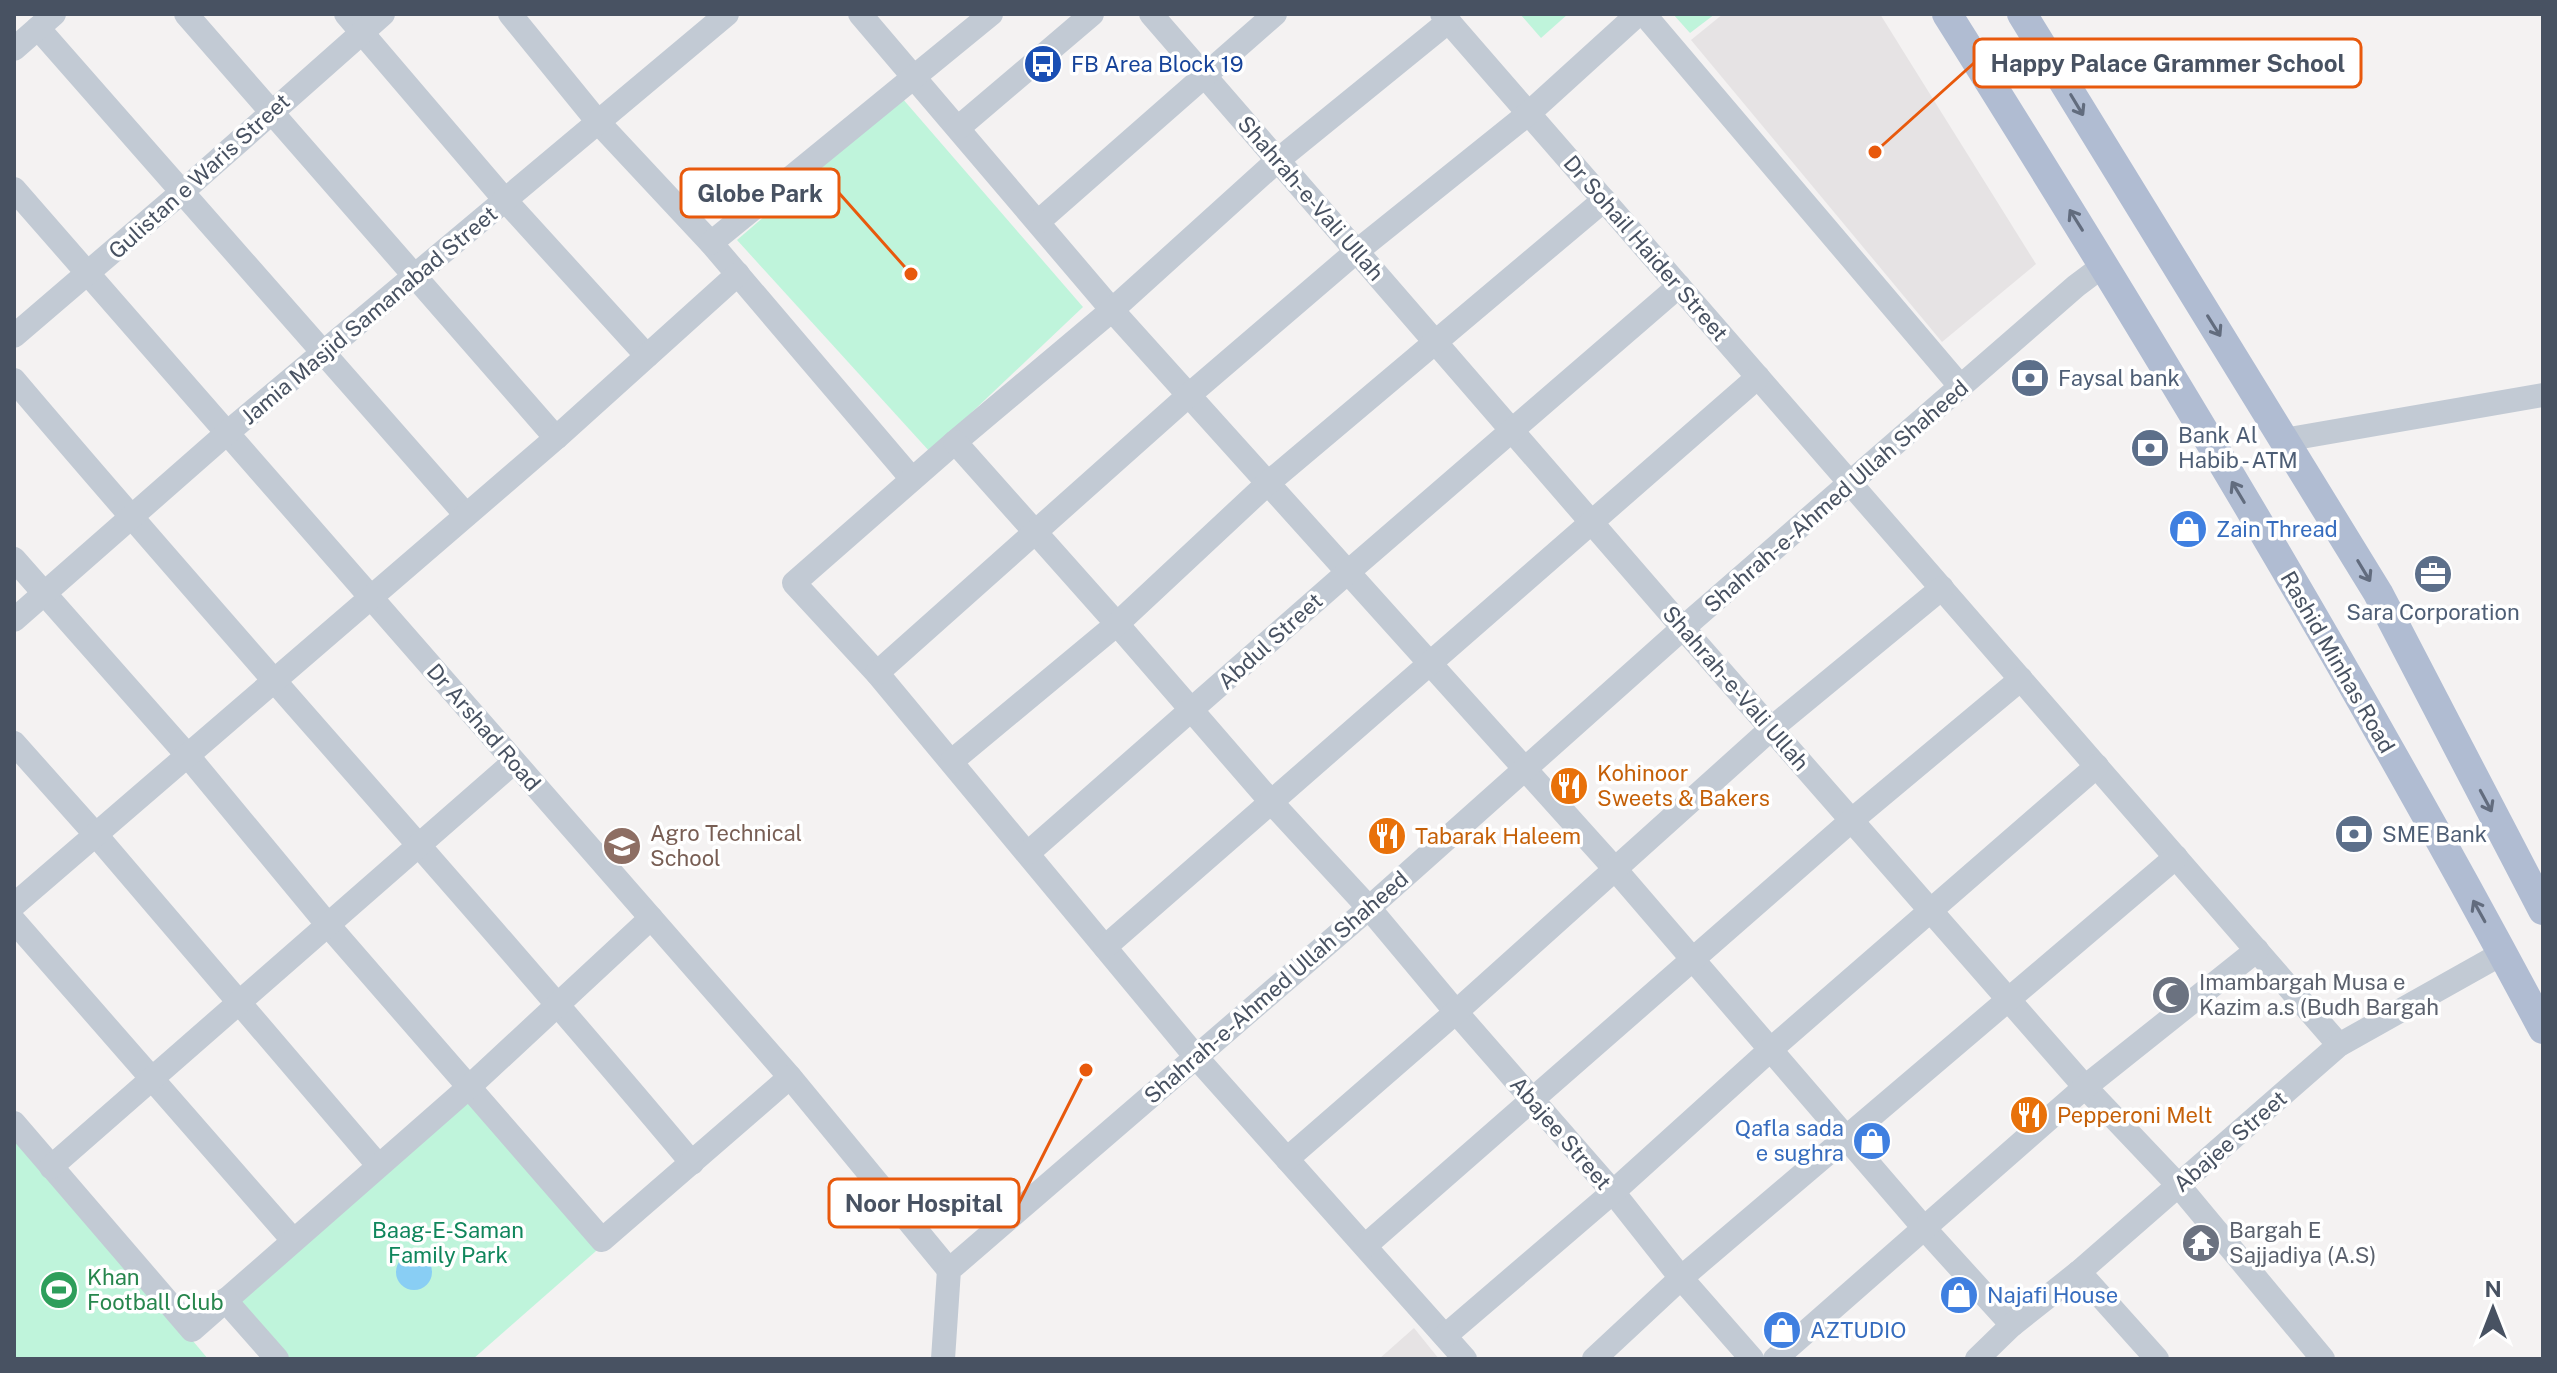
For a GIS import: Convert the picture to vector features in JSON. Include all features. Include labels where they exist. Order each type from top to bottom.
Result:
[{"type":"main road","name":"Rashid Minhas Road","points":[[1947,14],[2104,265],[2364,703],[2543,1029]]},
{"type":"main road","points":[[2022,14],[2378,593],[2543,910]]},
{"type":"street","points":[[186,14],[556,438]]},
{"type":"street","name":"Gulistan e Waris Street","points":[[14,336],[272,112],[354,23],[383,14]]},
{"type":"street","points":[[510,14],[598,122],[711,243],[912,479]]},
{"type":"street","name":"Jamia Masjid Samanabad Street","points":[[14,620],[227,433],[727,14]]},
{"type":"street","points":[[860,14],[1112,310],[1615,869],[1924,1228],[2012,1325]]},
{"type":"street","points":[[711,243],[991,14]]},
{"type":"street","points":[[958,128],[1092,14]]},
{"type":"street","name":"Shahrah-e-Vali Ullah","points":[[1151,14],[2085,1087],[2179,1186],[2320,1358]]},
{"type":"street","points":[[1038,222],[1275,14]]},
{"type":"street","points":[[877,673],[1189,395],[1357,251],[1529,113],[1641,14],[1961,387]]},
{"type":"street","points":[[1446,18],[1278,160],[1112,310],[794,583],[952,761],[1196,1057],[1465,1359]]},
{"type":"street","name":"Dr Sohail Haider Street","points":[[1446,18],[2339,1045]]},
{"type":"street","points":[[14,49],[46,21],[182,192],[466,515]]},
{"type":"street","points":[[354,23],[505,200],[647,356]]},
{"type":"street","name":"Dr Arshad Road","points":[[14,189],[790,1077],[949,1270]]},
{"type":"street","points":[[952,761],[1117,624],[1268,483],[1604,200]]},
{"type":"street","name":"Shahrah-e-Ahmed Ullah Shaheed","points":[[949,1270],[1369,908],[1683,628],[2104,265]]},
{"type":"street","points":[[14,905],[556,438],[738,274]]},
{"type":"street","name":"Abdul Street","points":[[1028,853],[1679,286]]},
{"type":"street","points":[[1105,947],[1432,665],[1758,377]]},
{"type":"street","points":[[14,380],[131,518],[559,1004],[692,1163]]},
{"type":"street","points":[[2284,440],[2543,395]]},
{"type":"street","name":"Abajee Street","points":[[955,442],[1272,803],[1369,908],[1752,1359]]},
{"type":"street","points":[[14,559],[188,756],[328,925],[602,1240],[790,1077]]},
{"type":"street","points":[[1287,1159],[1772,728],[1942,588]]},
{"type":"street","points":[[1365,1246],[1691,959],[2021,679]]},
{"type":"street","points":[[14,743],[378,1165]]},
{"type":"street","points":[[51,1167],[514,762]]},
{"type":"street","points":[[1445,1336],[2097,766]]},
{"type":"street","points":[[1594,1359],[1681,1278],[2176,857]]},
{"type":"street","points":[[14,1123],[192,1330],[469,1087],[651,918]]},
{"type":"street","points":[[14,921],[293,1240]]},
{"type":"street","points":[[1775,1359],[2085,1087],[2257,950]]},
{"type":"street","name":"Abajee Street","points":[[1987,1356],[2012,1325],[2079,1272],[2339,1045],[2503,953]]},
{"type":"street","points":[[943,1359],[949,1270]]},
{"type":"street","points":[[2079,1272],[2157,1359]]},
{"type":"street","points":[[225,1300],[277,1359]]},
{"type":"shaded area","points":[[1723,14],[1880,14],[2036,264],[1942,342],[1691,40]]},
{"type":"shaded area","points":[[1414,1328],[1439,1359],[1379,1359]]},
{"type":"green space","points":[[1520,14],[1568,14],[1541,38]]},
{"type":"green space","points":[[1673,14],[1715,14],[1690,33]]},
{"type":"green space","points":[[902,98],[1083,307],[930,452],[737,240]]},
{"type":"green space","name":"Baag-E-Saman Family Park","points":[[469,1087],[604,1244],[473,1359],[277,1359],[225,1300]]},
{"type":"green space","points":[[14,1127],[208,1359],[14,1359]]},
{"type":"water","points":[[414,1254],[426,1260],[432,1272],[426,1284],[414,1290],[402,1284],[396,1272],[402,1260]]},
{"type":"place","name":"FB Area Block 19","points":[[1043,64]]},
{"type":"place","name":"Happy Palace Grammer School","points":[[1875,152]]},
{"type":"place","name":"Globe Park","points":[[911,274]]},
{"type":"place","name":"Faysal bank","points":[[2030,378]]},
{"type":"place","name":"Bank Al Habib - ATM","points":[[2150,448]]},
{"type":"place","name":"Zain Thread","points":[[2188,529]]},
{"type":"place","name":"Sara Corporation","points":[[2433,574]]},
{"type":"place","name":"Kohinoor Sweets & Bakers","points":[[1569,786]]},
{"type":"place","name":"SME Bank","points":[[2354,834]]},
{"type":"place","name":"Tabarak Haleem","points":[[1387,836]]},
{"type":"place","name":"Agro Technical School","points":[[622,846]]},
{"type":"place","name":"Imambargah Musa e Kazim a.s (Budh Bargah","points":[[2171,995]]},
{"type":"place","name":"Noor Hospital","points":[[1086,1070]]},
{"type":"place","name":"Pepperoni Melt","points":[[2029,1115]]},
{"type":"place","name":"Qafla sada e sughra","points":[[1872,1141]]},
{"type":"place","name":"Bargah E Sajjadiya (A.S)","points":[[2201,1243]]},
{"type":"place","name":"Khan Football Club","points":[[59,1290]]},
{"type":"place","name":"Najafi House","points":[[1959,1295]]},
{"type":"place","name":"AZTUDIO","points":[[1782,1330]]}]
